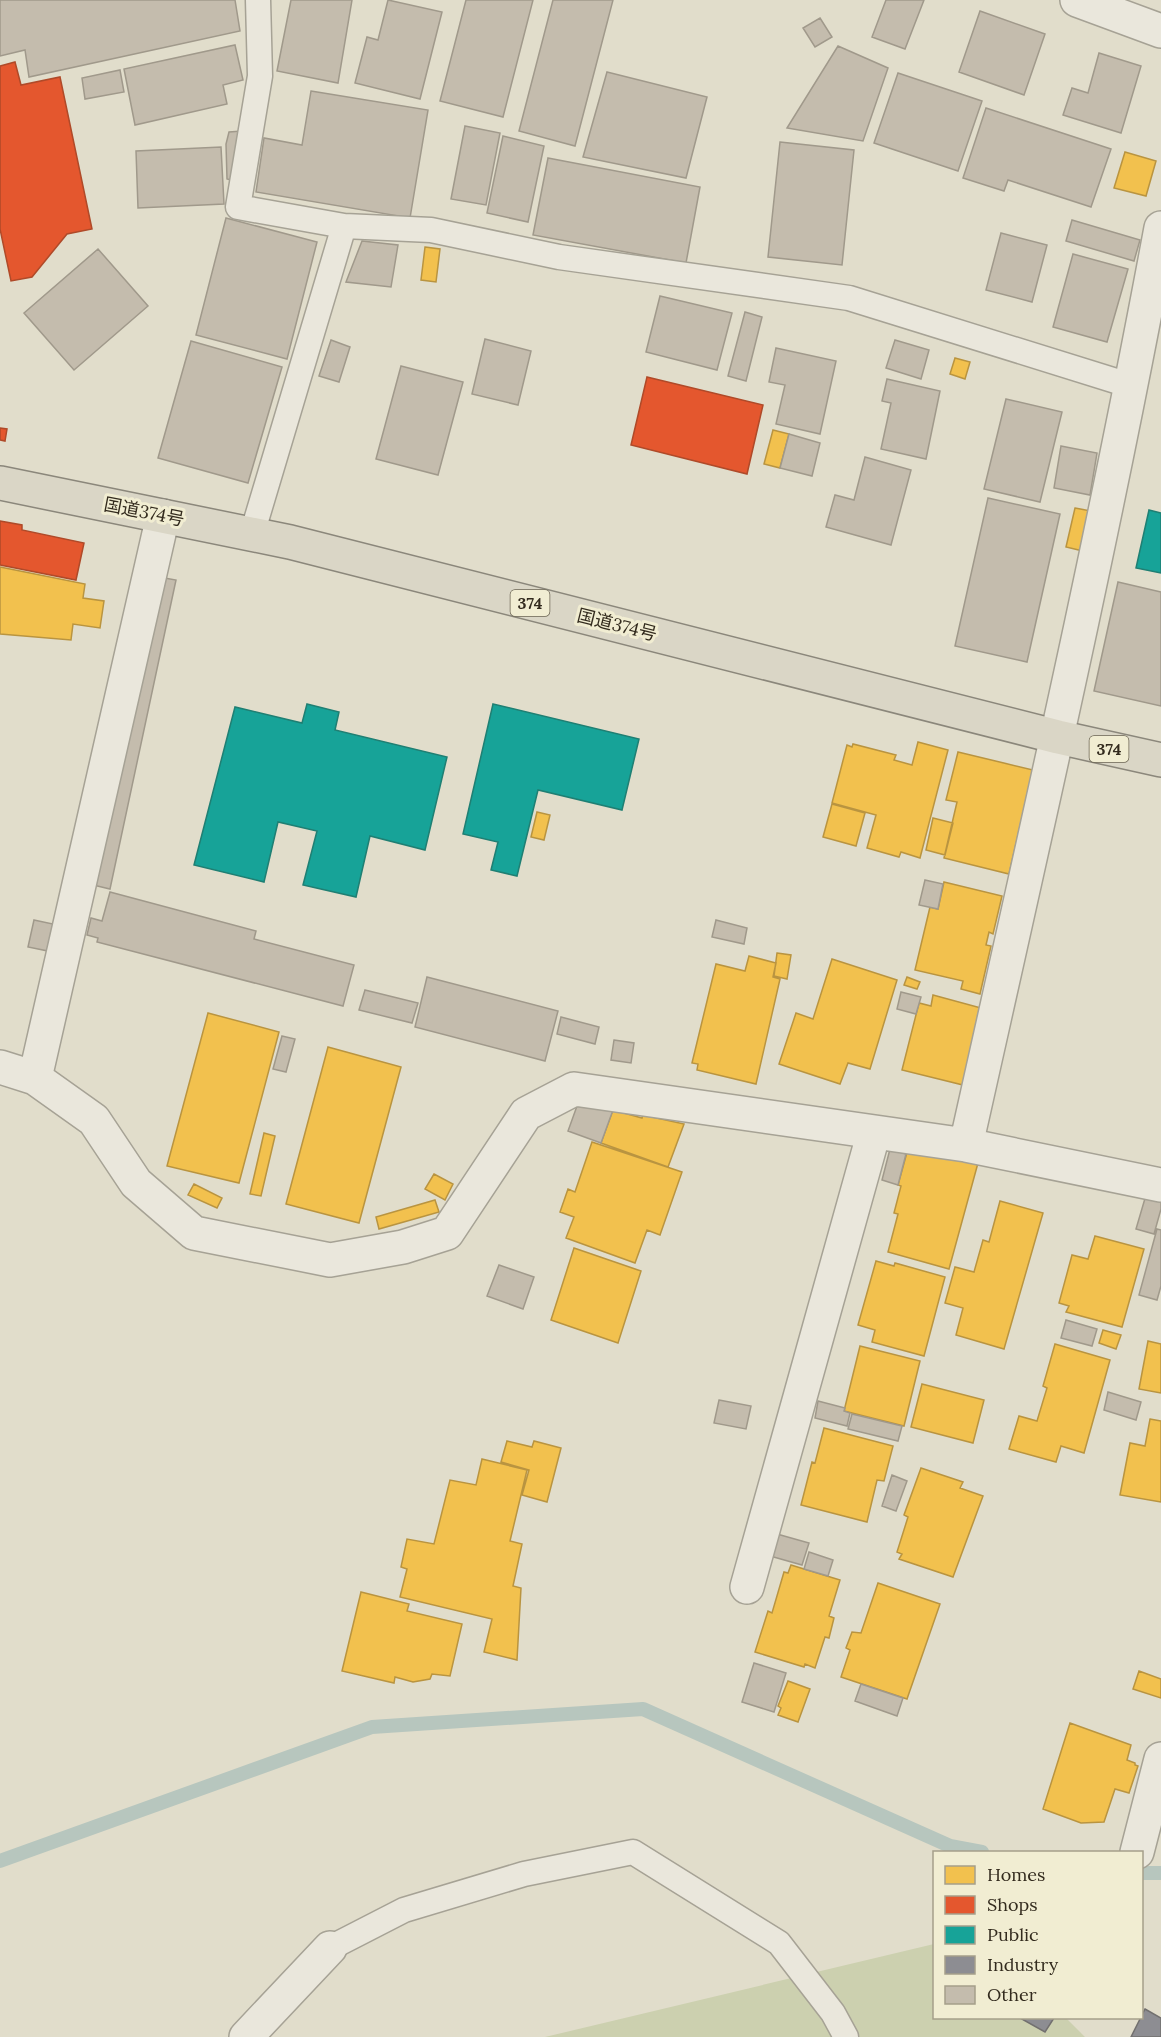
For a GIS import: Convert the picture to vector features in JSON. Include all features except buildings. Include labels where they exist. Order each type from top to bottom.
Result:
[{"type":"highway","name":"国道374号","points":[[0,483],[290,542],[1058,737],[1161,760]]},
{"type":"street","points":[[1077,0],[1161,31]]},
{"type":"street","points":[[966,1146],[1058,737],[1132,386],[1161,228]]},
{"type":"street","points":[[35,1078],[163,516]]},
{"type":"street","points":[[0,1067],[35,1078],[94,1120],[136,1183],[194,1233],[330,1260],[403,1246],[447,1233],[526,1114],[574,1089],[966,1146],[1161,1185]]},
{"type":"street","points":[[747,1587],[874,1132]]},
{"type":"street","points":[[1137,1851],[1161,1759]]},
{"type":"street","points":[[246,2037],[330,1947]]},
{"type":"lane","points":[[258,0],[260,76],[238,207],[344,226],[431,230],[559,257],[849,297],[1132,386]]},
{"type":"lane","points":[[252,534],[344,226]]},
{"type":"lane","points":[[330,1947],[404,1911],[524,1874],[633,1852],[779,1942],[833,2013],[846,2037]]},
{"type":"green space","points":[[933,1944],[933,2019],[1067,2019],[1085,2037],[545,2037]]},
{"type":"waterway","points":[[0,1861],[372,1727],[643,1709],[950,1846],[977,1851]]},
{"type":"waterway","points":[[1143,1873],[1161,1873]]}]
